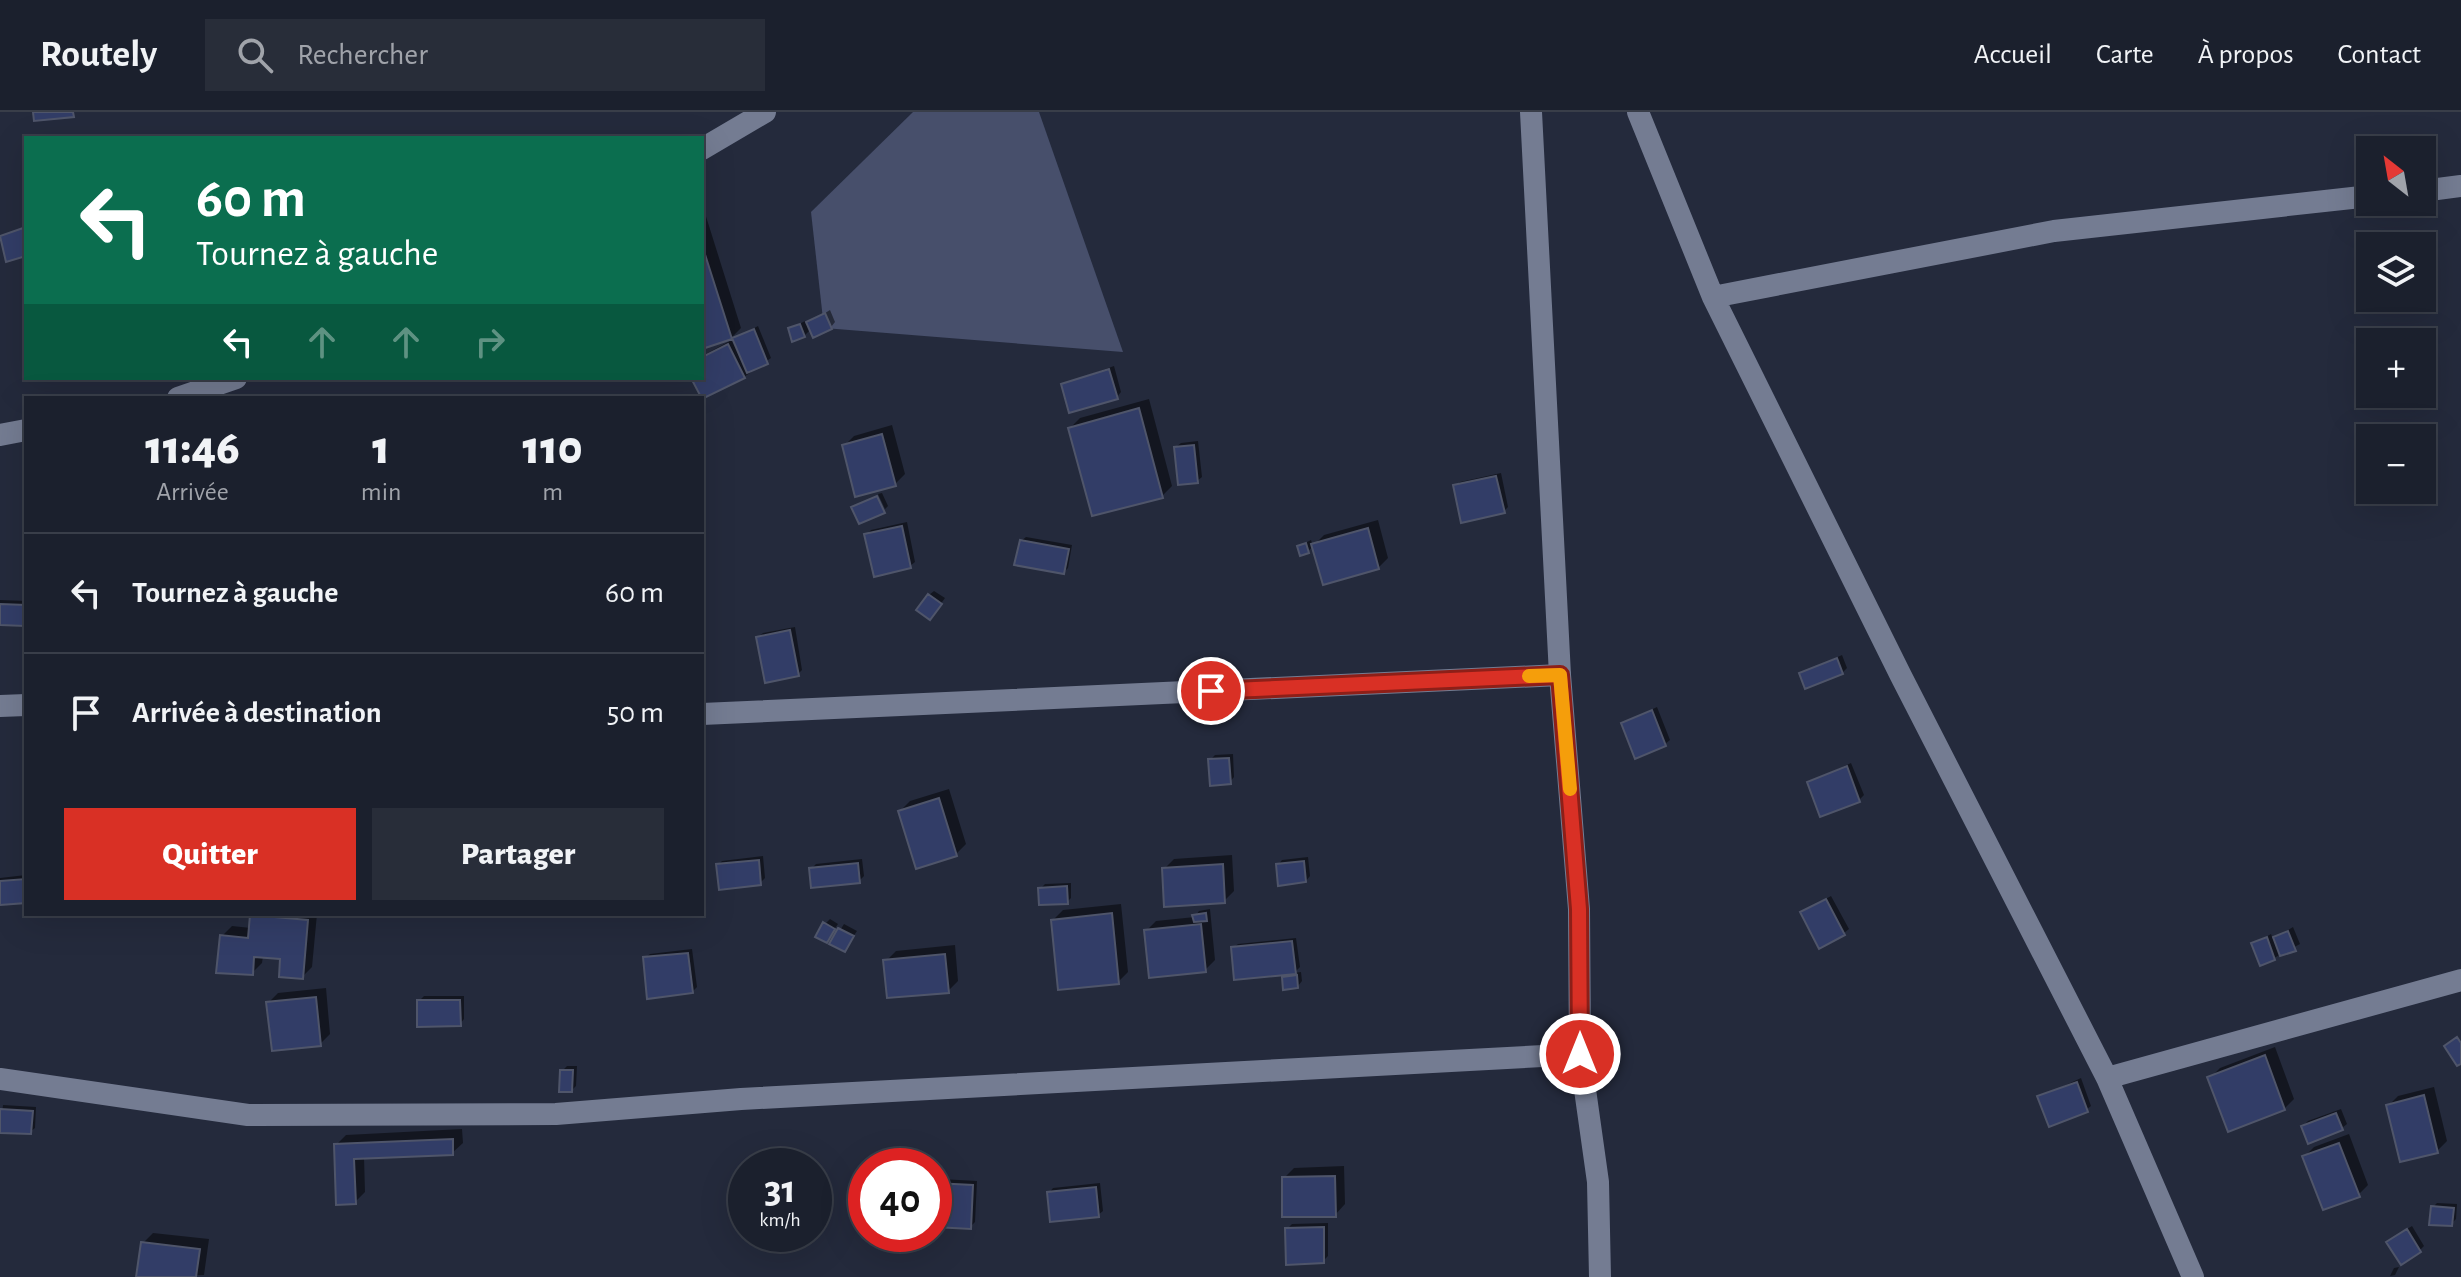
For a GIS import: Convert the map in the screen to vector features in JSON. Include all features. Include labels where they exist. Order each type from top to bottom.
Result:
[{"type":"street","points":[[704,148],[765,112]]},
{"type":"street","points":[[1531,112],[1560,675],[1579,909],[1580,1054],[1598,1182],[1600,1277]]},
{"type":"street","points":[[1638,112],[1713,297],[1901,676],[2107,1078],[2193,1277]]},
{"type":"street","points":[[2436,189],[2461,186]]},
{"type":"street","points":[[1713,297],[2054,231],[2356,198]]},
{"type":"street","points":[[184,396],[230,380]]},
{"type":"street","points":[[0,435],[24,430]]},
{"type":"street","points":[[704,714],[1560,675]]},
{"type":"street","points":[[0,706],[24,705]]},
{"type":"street","points":[[2107,1078],[2461,980]]},
{"type":"street","points":[[0,1079],[248,1115],[556,1114],[741,1099],[1580,1054]]},
{"type":"shaded area","points":[[913,112],[1039,112],[1123,352],[824,328],[811,212]]},
{"type":"building","points":[[33,112],[73,112],[74,117],[34,121]]},
{"type":"building","points":[[24,228],[24,257],[6,262],[0,236]]},
{"type":"building","points":[[704,251],[732,339],[704,348]]},
{"type":"building","points":[[825,313],[832,329],[813,338],[806,322]]},
{"type":"building","points":[[800,324],[805,337],[792,342],[788,328]]},
{"type":"building","points":[[754,329],[768,364],[747,373],[732,338]]},
{"type":"building","points":[[728,344],[745,378],[704,398],[692,380],[704,380],[704,356]]},
{"type":"building","points":[[1109,369],[1118,399],[1069,413],[1061,384]]},
{"type":"building","points":[[1139,408],[1163,498],[1092,516],[1068,428]]},
{"type":"building","points":[[882,434],[896,486],[855,497],[842,445]]},
{"type":"building","points":[[1194,445],[1198,483],[1178,485],[1174,447]]},
{"type":"building","points":[[1496,476],[1505,513],[1461,523],[1453,485]]},
{"type":"building","points":[[877,496],[885,513],[859,524],[851,507]]},
{"type":"building","points":[[902,526],[911,568],[874,577],[864,534]]},
{"type":"building","points":[[1368,528],[1379,569],[1323,585],[1311,544]]},
{"type":"building","points":[[1020,540],[1069,549],[1064,574],[1014,565]]},
{"type":"building","points":[[1306,543],[1309,553],[1300,556],[1297,546]]},
{"type":"building","points":[[928,594],[942,604],[930,620],[916,610]]},
{"type":"building","points":[[0,604],[24,605],[24,626],[0,625]]},
{"type":"building","points":[[790,630],[799,676],[765,683],[756,637]]},
{"type":"building","points":[[1837,658],[1843,674],[1805,689],[1799,673]]},
{"type":"building","points":[[1652,710],[1666,746],[1635,759],[1621,723]]},
{"type":"building","points":[[1229,758],[1231,784],[1210,786],[1208,759]]},
{"type":"building","points":[[1847,766],[1860,802],[1820,817],[1807,782]]},
{"type":"building","points":[[939,798],[957,856],[916,869],[898,811]]},
{"type":"building","points":[[759,860],[761,885],[719,890],[716,864]]},
{"type":"building","points":[[1304,861],[1306,882],[1278,886],[1276,864]]},
{"type":"building","points":[[858,863],[860,883],[811,888],[809,868]]},
{"type":"building","points":[[1223,864],[1225,903],[1164,907],[1162,868]]},
{"type":"building","points":[[24,879],[24,903],[0,905],[0,881]]},
{"type":"building","points":[[1067,886],[1068,904],[1039,905],[1038,888]]},
{"type":"building","points":[[1826,899],[1845,935],[1819,949],[1800,912]]},
{"type":"building","points":[[1112,913],[1119,984],[1058,990],[1051,920]]},
{"type":"building","points":[[1206,913],[1207,921],[1194,922],[1192,915]]},
{"type":"building","points":[[250,916],[308,920],[303,979],[279,977],[280,959],[254,957],[253,975],[216,973],[220,935],[248,938]]},
{"type":"building","points":[[823,922],[835,929],[827,943],[815,937]]},
{"type":"building","points":[[1201,924],[1206,972],[1149,978],[1144,930]]},
{"type":"building","points":[[838,928],[854,936],[845,952],[829,944]]},
{"type":"building","points":[[2288,931],[2296,951],[2280,956],[2273,937]]},
{"type":"building","points":[[2267,937],[2275,960],[2260,966],[2251,943]]},
{"type":"building","points":[[1292,941],[1296,974],[1234,980],[1231,947]]},
{"type":"building","points":[[688,953],[693,993],[647,999],[643,957]]},
{"type":"building","points":[[945,954],[949,993],[887,998],[883,960]]},
{"type":"building","points":[[1297,975],[1298,988],[1283,990],[1282,977]]},
{"type":"building","points":[[316,997],[321,1046],[272,1051],[266,1002]]},
{"type":"building","points":[[417,1000],[460,1000],[461,1026],[417,1027]]},
{"type":"building","points":[[2457,1037],[2461,1043],[2461,1064],[2457,1066],[2444,1046]]},
{"type":"building","points":[[2265,1055],[2285,1110],[2228,1132],[2207,1077]]},
{"type":"building","points":[[560,1070],[573,1070],[572,1092],[559,1092]]},
{"type":"building","points":[[2077,1082],[2088,1112],[2049,1127],[2037,1096]]},
{"type":"building","points":[[2424,1095],[2438,1153],[2400,1162],[2386,1105]]},
{"type":"building","points":[[0,1109],[33,1111],[31,1134],[0,1133]]},
{"type":"building","points":[[2336,1113],[2343,1130],[2308,1144],[2301,1126]]},
{"type":"building","points":[[453,1139],[453,1155],[354,1159],[356,1204],[336,1205],[334,1144]]},
{"type":"building","points":[[2339,1143],[2360,1197],[2323,1210],[2302,1156]]},
{"type":"building","points":[[1335,1176],[1336,1217],[1282,1217],[1282,1177]]},
{"type":"building","points":[[952,1184],[973,1185],[971,1229],[952,1228]]},
{"type":"building","points":[[1096,1187],[1099,1217],[1050,1222],[1047,1192]]},
{"type":"building","points":[[2431,1206],[2454,1208],[2452,1226],[2429,1225]]},
{"type":"building","points":[[1324,1227],[1324,1263],[1286,1265],[1285,1228]]},
{"type":"building","points":[[2407,1229],[2421,1252],[2401,1265],[2386,1242]]},
{"type":"building","points":[[141,1242],[200,1249],[196,1277],[136,1277]]},
{"type":"slow traffic","points":[[1529,676],[1560,675],[1570,789]]},
{"type":"route","points":[[1211,691],[1560,675],[1579,909],[1580,1054]]}]
